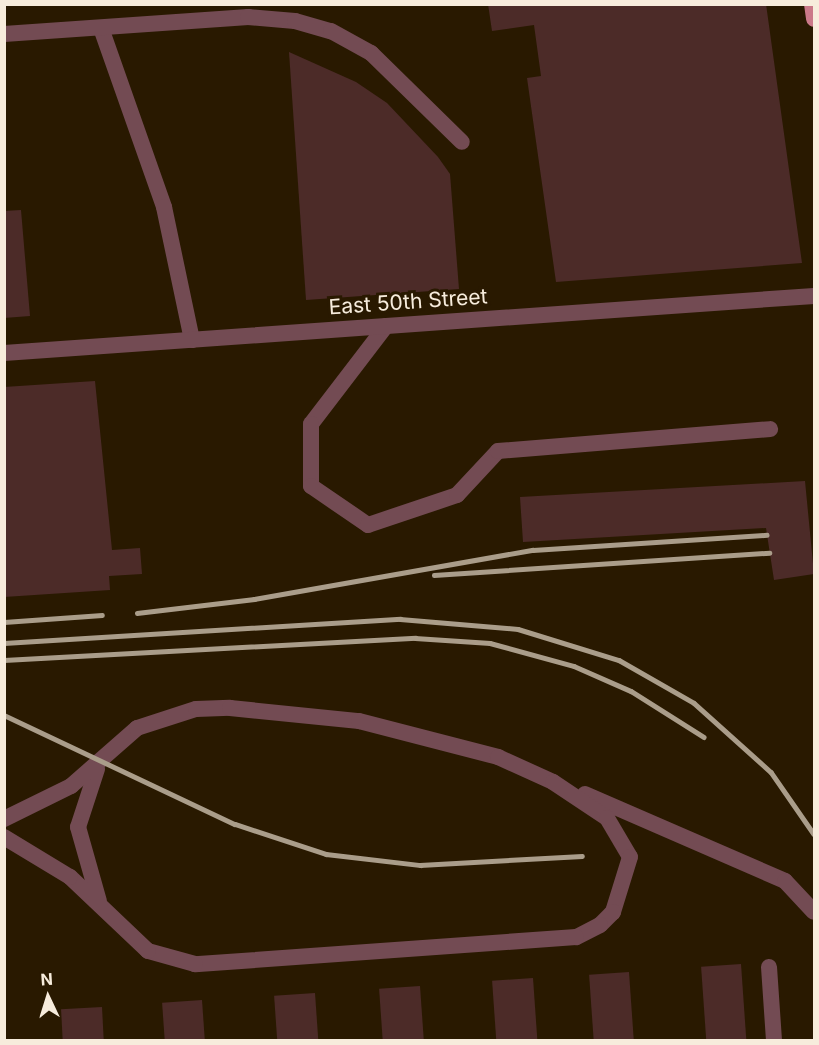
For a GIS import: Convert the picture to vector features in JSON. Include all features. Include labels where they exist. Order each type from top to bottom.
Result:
[{"type":"main road","points":[[813,4],[814,19]]},
{"type":"street","points":[[4,34],[248,17],[331,31],[397,74],[462,142]]},
{"type":"street","points":[[101,28],[164,207],[192,340]]},
{"type":"street","name":"East 50th Street","points":[[4,353],[814,296]]},
{"type":"street","points":[[386,326],[311,424],[311,486],[368,525],[457,495],[498,451],[770,429]]},
{"type":"street","points":[[4,819],[71,786],[137,728],[164,716],[230,708],[410,730],[498,757],[553,782],[737,857],[785,881],[814,912]]},
{"type":"street","points":[[100,905],[79,846],[78,827],[101,760]]},
{"type":"street","points":[[4,837],[45,859],[100,905],[148,951],[195,964],[576,936],[600,926],[613,912],[630,857],[607,818],[553,782]]},
{"type":"street","points":[[769,967],[774,1041]]},
{"type":"building","points":[[488,4],[766,4],[802,263],[556,282],[527,78],[541,76],[534,25],[492,31]]},
{"type":"building","points":[[289,52],[356,82],[387,103],[438,157],[450,174],[459,289],[306,300]]},
{"type":"building","points":[[21,210],[30,316],[4,318],[4,211]]},
{"type":"building","points":[[95,381],[112,550],[140,548],[142,574],[109,576],[110,590],[4,597],[4,387]]},
{"type":"building","points":[[805,481],[814,574],[774,580],[766,528],[523,542],[520,497]]},
{"type":"building","points":[[741,964],[746,1040],[706,1040],[701,967]]},
{"type":"building","points":[[629,972],[634,1040],[594,1040],[589,975]]},
{"type":"building","points":[[533,978],[537,1040],[496,1040],[492,981]]},
{"type":"building","points":[[420,986],[424,1040],[383,1040],[379,989]]},
{"type":"building","points":[[315,993],[318,1040],[277,1040],[274,996]]},
{"type":"building","points":[[202,1000],[205,1040],[165,1040],[162,1003]]},
{"type":"building","points":[[102,1007],[104,1040],[63,1040],[61,1009]]},
{"type":"railway","points":[[137,613],[254,599],[533,550],[767,535]]},
{"type":"railway","points":[[434,575],[769,553]]},
{"type":"railway","points":[[4,622],[102,615]]},
{"type":"railway","points":[[4,643],[400,619],[518,629],[619,660],[694,703],[771,772],[814,834]]},
{"type":"railway","points":[[4,660],[415,638],[490,643],[574,666],[631,691],[704,737]]},
{"type":"railway","points":[[4,715],[235,824],[326,854],[420,865],[582,856]]}]
